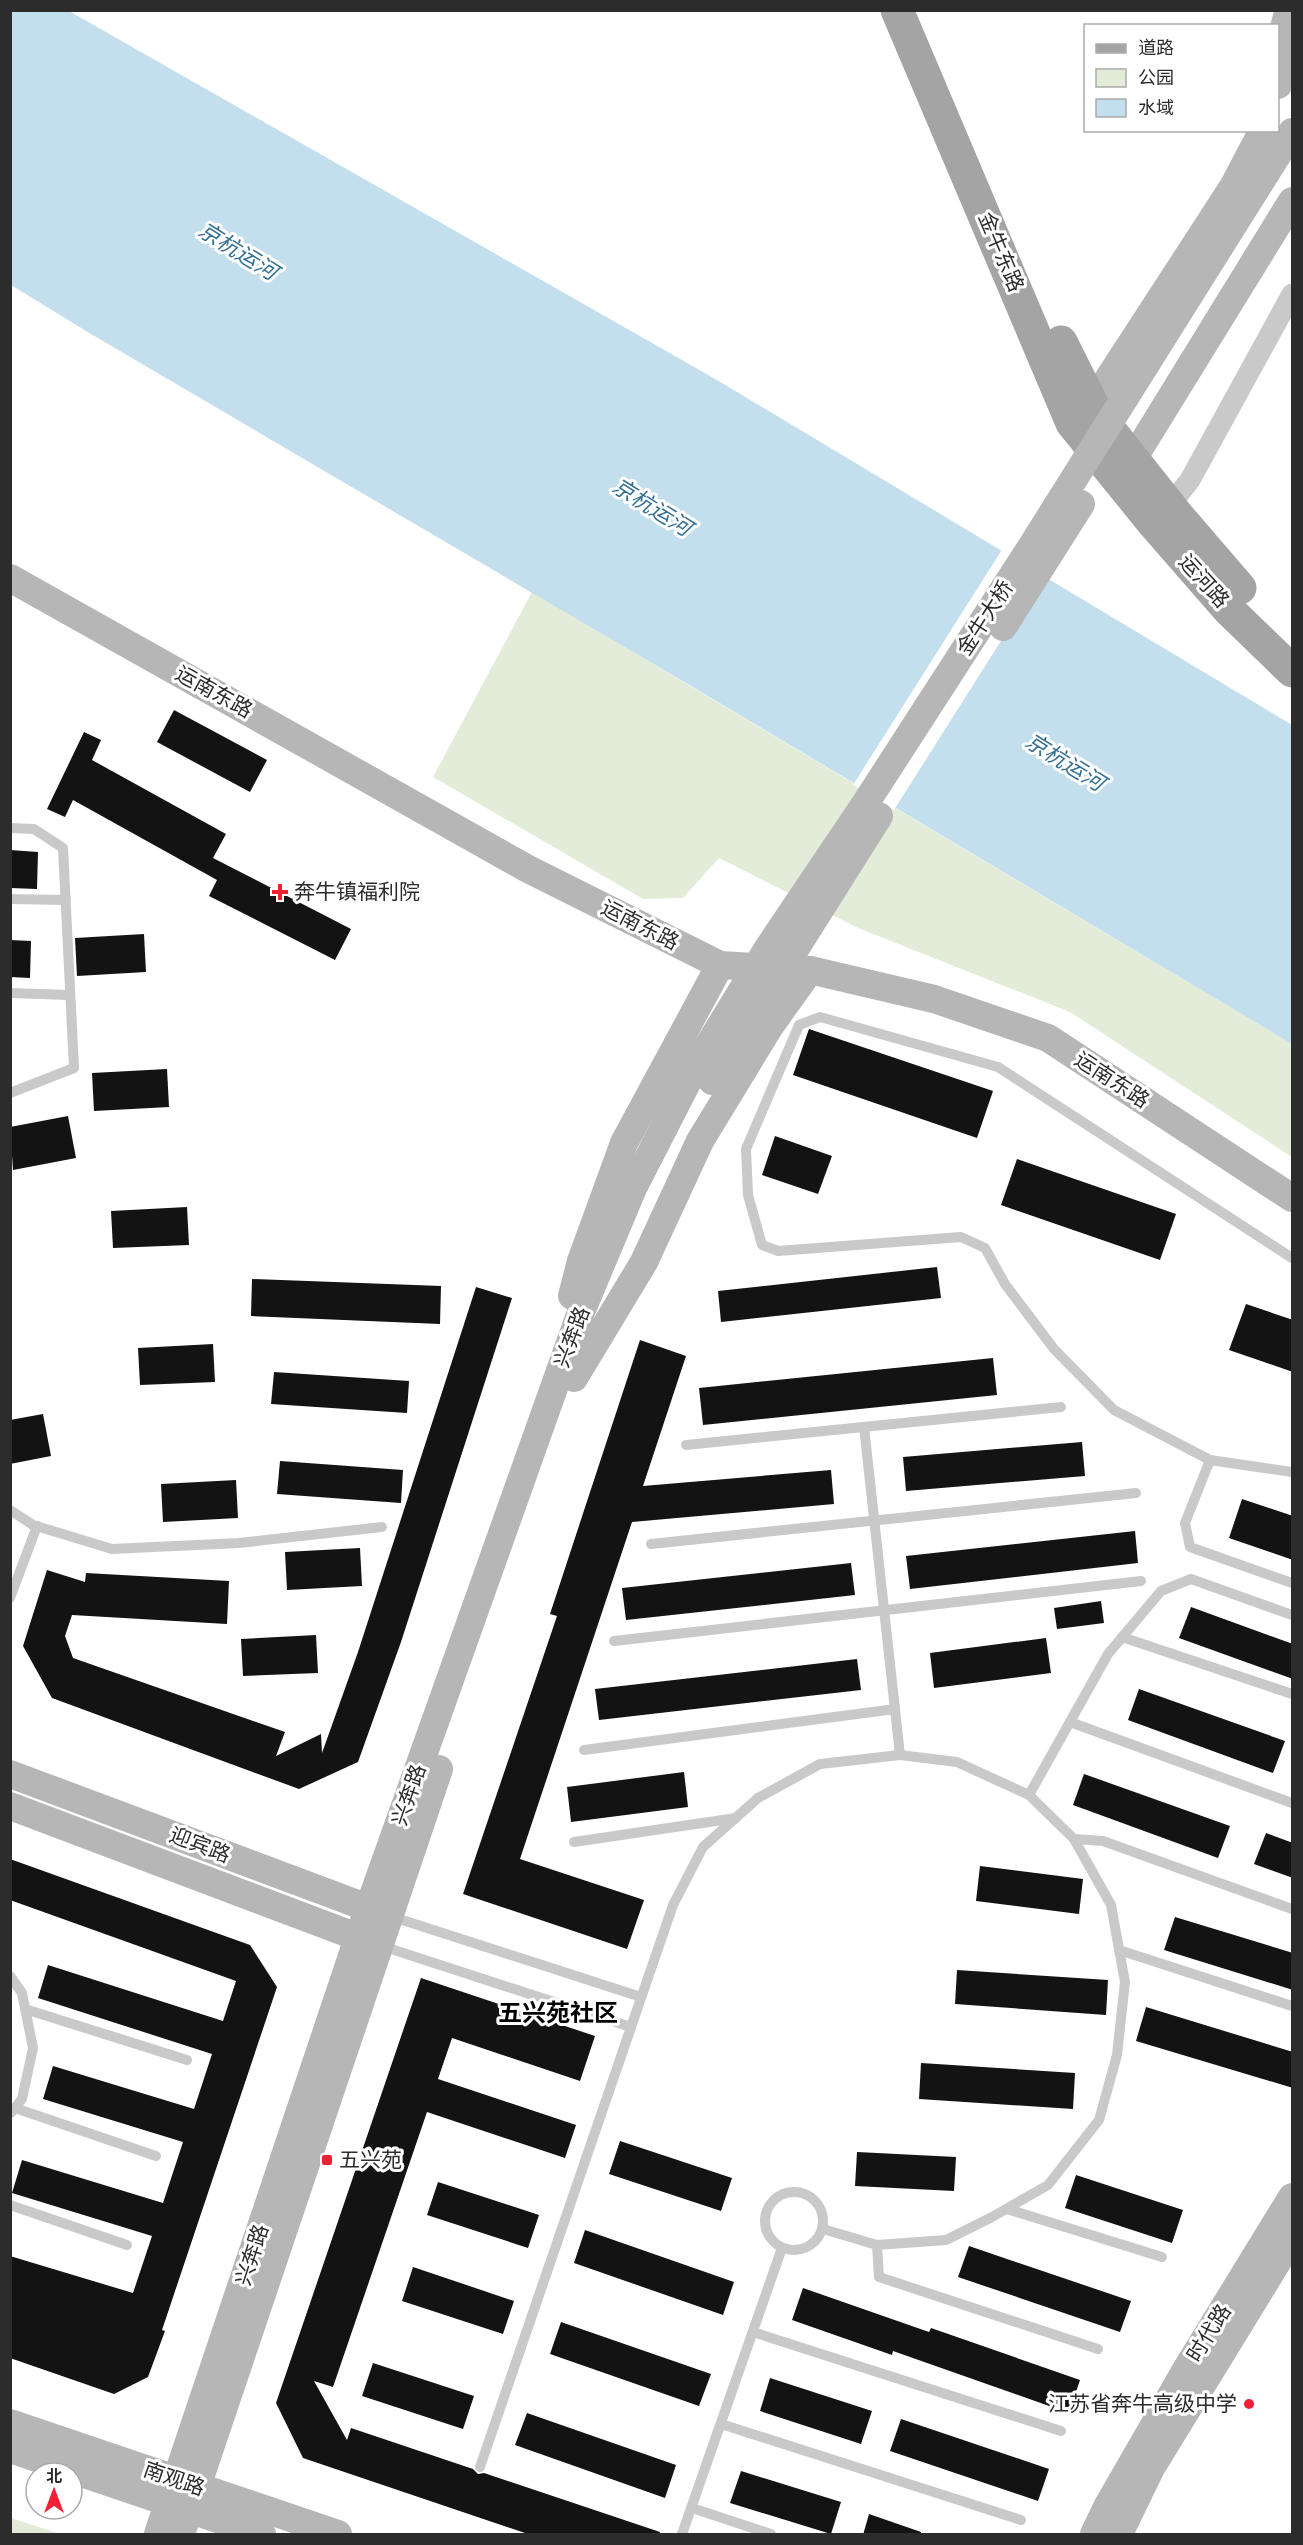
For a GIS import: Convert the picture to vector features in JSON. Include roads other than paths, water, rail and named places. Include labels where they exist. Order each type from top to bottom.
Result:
[{"type":"main road","name":"金牛东路","points":[[897,10],[1084,407],[1131,470]]},
{"type":"main road","name":"金牛东路","points":[[918,10],[971,139],[1071,363],[1084,407]]},
{"type":"main road","points":[[1279,45],[1289,10]]},
{"type":"main road","points":[[1279,82],[1293,37]]},
{"type":"main road","points":[[1084,407],[1233,167],[1247,132]]},
{"type":"main road","points":[[1084,407],[1233,187],[1262,132]]},
{"type":"main road","points":[[1131,470],[1285,176],[1293,132]]},
{"type":"main road","name":"金牛大桥","points":[[703,1075],[768,948],[865,804],[1039,534],[1285,176]]},
{"type":"main road","points":[[1131,470],[1238,302],[1293,223]]},
{"type":"main road","name":"运河路","points":[[1131,470],[1228,609],[1293,671]]},
{"type":"main road","name":"运河路","points":[[1162,515],[1264,616],[1293,639]]},
{"type":"main road","name":"运南东路","points":[[10,578],[528,869],[720,965],[810,970],[934,999],[1048,1038],[1293,1198]]},
{"type":"main road","points":[[566,1376],[565,1326],[581,1261],[624,1143],[720,965]]},
{"type":"main road","points":[[566,1376],[644,1262],[700,1141],[770,1026],[810,970]]},
{"type":"main road","name":"兴奔路","points":[[158,2535],[183,2503],[368,1941],[566,1376],[581,1312],[633,1188],[703,1075]]},
{"type":"main road","name":"迎宾路","points":[[10,1774],[379,1912]]},
{"type":"main road","name":"迎宾路","points":[[10,1806],[368,1941]]},
{"type":"main road","name":"时代路","points":[[1094,2535],[1107,2507],[1187,2368],[1293,2197]]},
{"type":"main road","name":"时代路","points":[[1119,2535],[1151,2468],[1293,2238]]},
{"type":"main road","name":"南观路","points":[[10,2423],[183,2503],[262,2535]]},
{"type":"main road","name":"南观路","points":[[10,2449],[183,2503],[338,2535]]},
{"type":"street","points":[[1162,515],[1190,480],[1293,294]]},
{"type":"lane","points":[[10,828],[34,829],[63,848],[74,1068],[12,1091]]},
{"type":"lane","points":[[10,899],[66,900]]},
{"type":"lane","points":[[10,993],[70,996]]},
{"type":"lane","points":[[1293,1258],[998,1067],[820,1017],[799,1025],[746,1149],[748,1195],[762,1245],[778,1251],[961,1237],[985,1248],[1005,1284],[1054,1349],[1114,1410],[1210,1460],[1293,1472]]},
{"type":"lane","points":[[686,1445],[1061,1407]]},
{"type":"lane","points":[[864,1427],[900,1755]]},
{"type":"lane","points":[[1210,1460],[1185,1523],[1190,1547],[1293,1583]]},
{"type":"lane","points":[[651,1544],[1136,1493]]},
{"type":"lane","points":[[10,1510],[37,1526],[112,1549],[239,1543],[382,1527]]},
{"type":"lane","points":[[10,1598],[37,1526]]},
{"type":"lane","points":[[1029,1795],[1108,1654],[1161,1591],[1191,1579],[1293,1615]]},
{"type":"lane","points":[[614,1641],[1141,1581]]},
{"type":"lane","points":[[1122,1637],[1293,1694]]},
{"type":"lane","points":[[584,1750],[895,1709]]},
{"type":"lane","points":[[1070,1722],[1293,1803]]},
{"type":"lane","points":[[480,2467],[673,1905],[703,1847],[758,1798],[820,1764],[900,1755],[957,1762],[1029,1795],[1074,1839],[1111,1905],[1125,1982],[1117,2055],[1099,2120],[1048,2185],[946,2240],[878,2245],[823,2229]]},
{"type":"lane","points":[[574,1842],[736,1818]]},
{"type":"lane","points":[[1074,1839],[1103,1841],[1293,1909]]},
{"type":"lane","points":[[379,1912],[641,1997]]},
{"type":"lane","points":[[368,1941],[631,2027]]},
{"type":"lane","points":[[1119,1950],[1293,2006]]},
{"type":"lane","points":[[10,1976],[22,1993],[33,2048],[22,2099],[13,2111],[156,2156]]},
{"type":"lane","points":[[25,2009],[187,2060]]},
{"type":"lane","points":[[792,2191],[810,2196],[822,2210],[823,2229],[811,2245],[802,2249],[782,2248],[773,2242],[764,2224],[768,2205],[783,2193],[792,2191]]},
{"type":"lane","points":[[10,2205],[127,2245]]},
{"type":"lane","points":[[1007,2209],[1162,2257]]},
{"type":"lane","points":[[878,2245],[879,2277],[1098,2349]]},
{"type":"lane","points":[[682,2535],[782,2248]]},
{"type":"lane","points":[[753,2332],[1061,2431]]},
{"type":"lane","points":[[721,2424],[1021,2520]]},
{"type":"lane","points":[[692,2508],[771,2535]]},
{"type":"water","name":"京杭运河","points":[[10,11],[69,11],[717,380],[1292,725],[1292,1044],[11,285]]},
{"type":"place","name":"奔牛镇福利院","points":[[280,892]]},
{"type":"place","name":"五兴苑","points":[[327,2160]]},
{"type":"place","name":"江苏省奔牛高级中学","points":[[1249,2404]]},
{"type":"district","name":"五兴苑社区","points":[[558,2013]]}]
